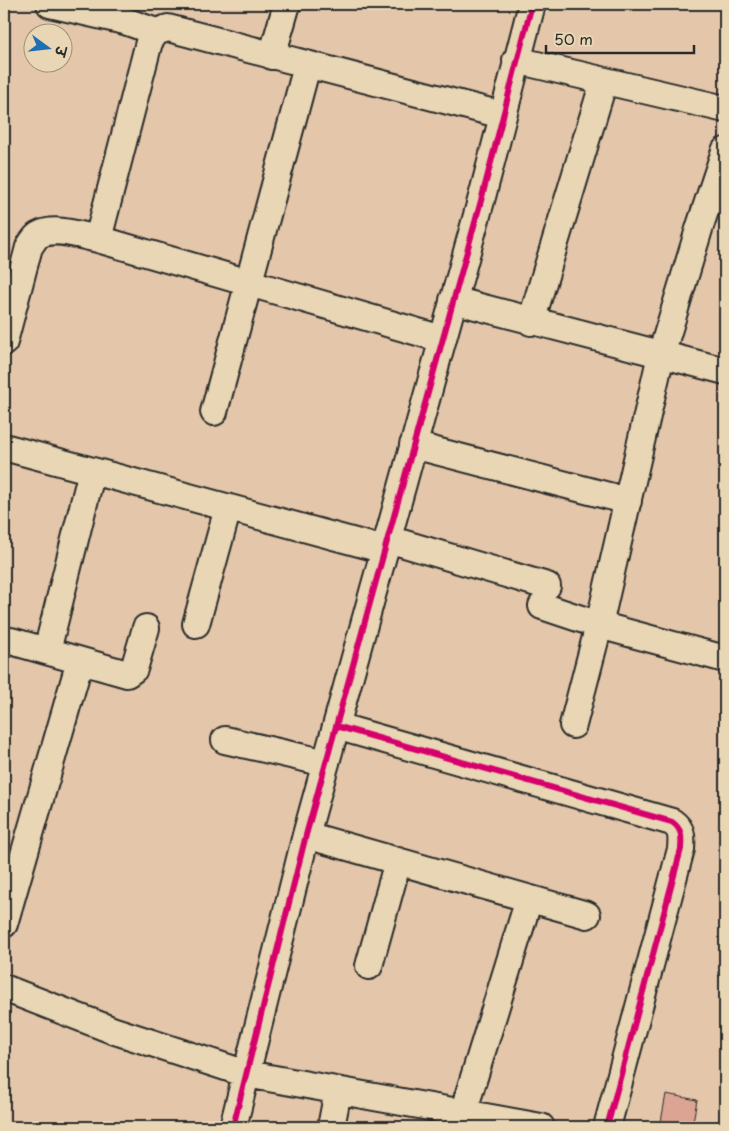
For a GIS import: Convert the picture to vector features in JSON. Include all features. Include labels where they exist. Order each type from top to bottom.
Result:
[{"type":"street","points":[[50,4],[125,21],[156,32]]},
{"type":"street","points":[[272,56],[287,4]]},
{"type":"street","points":[[233,1127],[306,835],[532,4]]},
{"type":"street","points":[[98,240],[148,42],[156,32],[168,28],[307,66],[502,115]]},
{"type":"street","points":[[516,60],[725,109]]},
{"type":"street","points":[[214,412],[307,66]]},
{"type":"street","points":[[531,322],[604,81]]},
{"type":"street","points":[[573,725],[599,625],[661,354],[725,151]]},
{"type":"street","points":[[4,342],[29,247],[37,235],[46,232],[68,233],[98,240],[442,340]]},
{"type":"street","points":[[453,300],[531,322],[725,371]]},
{"type":"street","points":[[413,445],[628,501]]},
{"type":"street","points":[[4,447],[228,508],[386,545],[544,596],[599,625],[725,659]]},
{"type":"street","points":[[47,651],[92,471]]},
{"type":"street","points":[[196,624],[228,508]]},
{"type":"street","points":[[4,641],[11,641],[127,674],[134,670],[146,628]]},
{"type":"street","points":[[4,924],[80,661]]},
{"type":"street","points":[[336,726],[672,822],[679,827],[682,836],[681,849],[607,1127]]},
{"type":"street","points":[[225,740],[326,763]]},
{"type":"street","points":[[306,835],[587,915]]},
{"type":"street","points":[[369,966],[398,861]]},
{"type":"street","points":[[463,1113],[529,898]]},
{"type":"street","points":[[4,988],[112,1030],[247,1074],[541,1127]]},
{"type":"street","points":[[331,1127],[338,1091]]},
{"type":"building","points":[[666,1094],[697,1100],[692,1127],[660,1127]]},
{"type":"cycle path","points":[[233,1127],[306,835],[482,197],[532,4]]},
{"type":"cycle path","points":[[336,726],[672,822],[678,827],[681,837],[681,849],[607,1127]]}]
